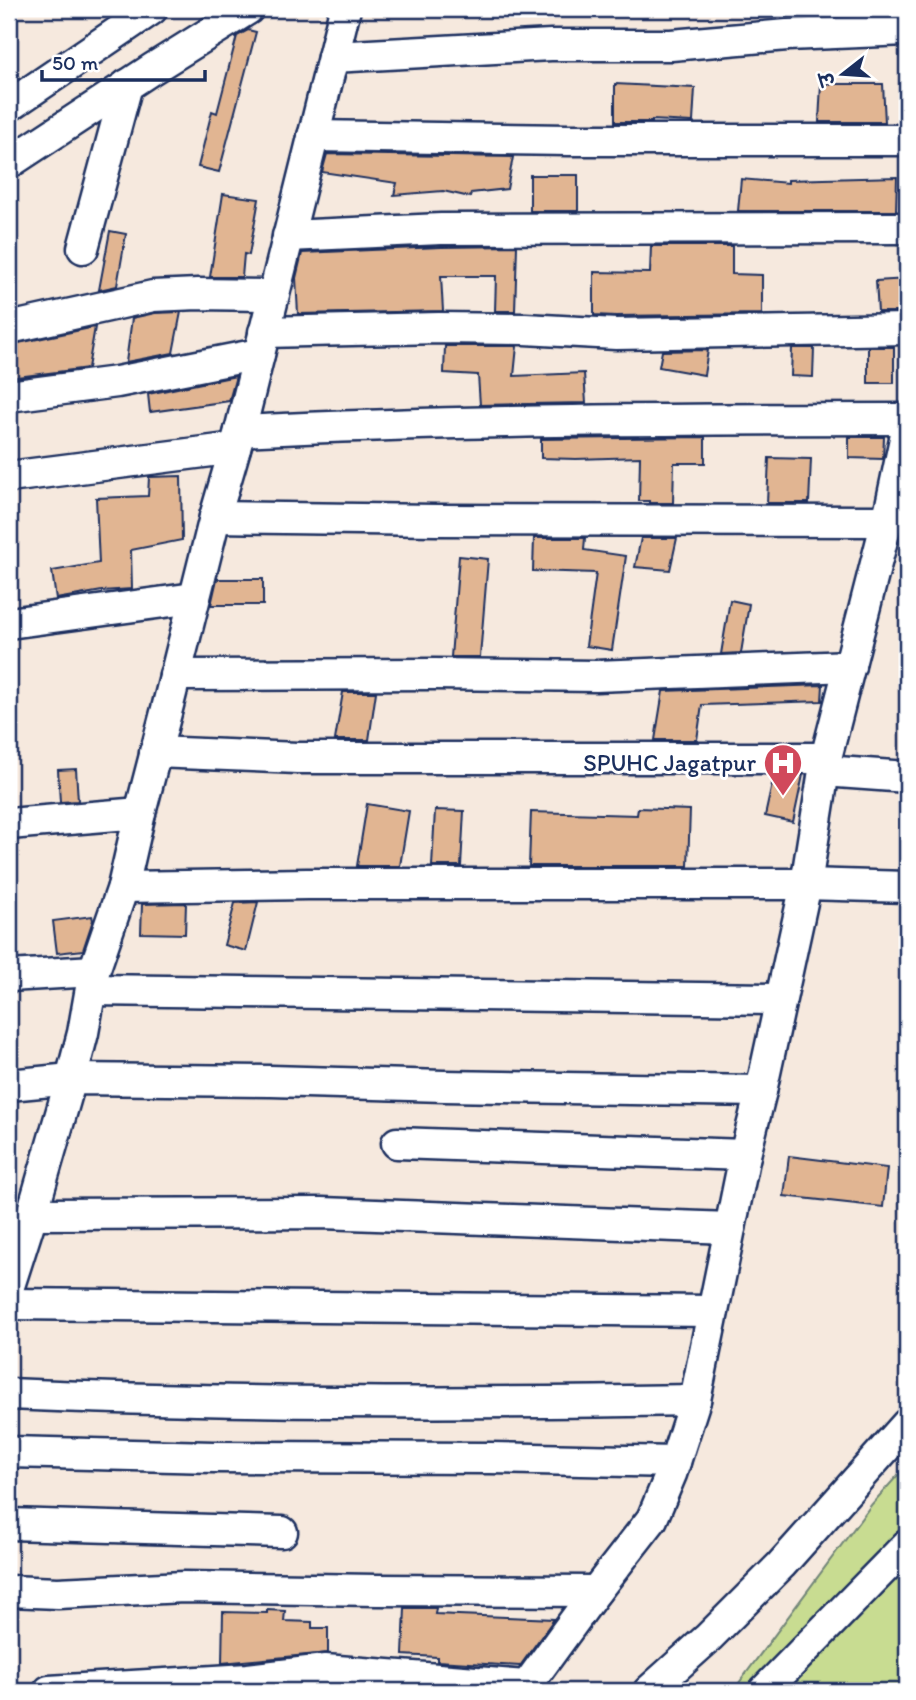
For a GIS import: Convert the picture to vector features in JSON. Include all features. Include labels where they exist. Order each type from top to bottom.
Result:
[{"type":"street","points":[[9,106],[152,9]]},
{"type":"street","points":[[9,163],[248,9]]},
{"type":"street","points":[[9,1286],[22,1229],[71,1079],[93,980],[123,887],[345,9]]},
{"type":"street","points":[[333,57],[551,45],[671,45],[788,35],[907,30]]},
{"type":"street","points":[[83,248],[127,85]]},
{"type":"street","points":[[313,136],[569,140],[907,140]]},
{"type":"street","points":[[288,236],[441,229],[907,228]]},
{"type":"street","points":[[9,328],[153,296],[273,295]]},
{"type":"street","points":[[9,396],[117,382],[261,343],[439,328],[616,334],[907,329]]},
{"type":"street","points":[[9,477],[238,439],[385,425],[907,419]]},
{"type":"street","points":[[49,1691],[248,1679],[325,1670],[524,1689],[652,1518],[695,1400],[745,1154],[806,884],[825,765],[907,429]]},
{"type":"street","points":[[215,517],[886,521]]},
{"type":"street","points":[[9,623],[194,598]]},
{"type":"street","points":[[175,675],[596,676],[850,666]]},
{"type":"street","points":[[155,752],[297,758],[825,765],[907,777]]},
{"type":"street","points":[[9,824],[140,813]]},
{"type":"street","points":[[123,887],[307,884],[806,884],[907,887]]},
{"type":"street","points":[[9,976],[780,999]]},
{"type":"street","points":[[9,1085],[71,1079],[761,1091]]},
{"type":"street","points":[[397,1143],[745,1154]]},
{"type":"street","points":[[22,1229],[323,1213],[730,1228]]},
{"type":"street","points":[[9,1304],[713,1311]]},
{"type":"street","points":[[9,1394],[116,1399],[476,1404],[695,1400]]},
{"type":"street","points":[[649,1691],[707,1639],[781,1565],[907,1424]]},
{"type":"street","points":[[9,1452],[674,1462]]},
{"type":"street","points":[[9,1524],[282,1532]]},
{"type":"street","points":[[764,1691],[907,1545]]},
{"type":"street","points":[[9,1591],[58,1593],[184,1587],[596,1591]]},
{"type":"green space","points":[[907,1465],[907,1691],[733,1691],[872,1504]]},
{"type":"building","points":[[248,30],[256,32],[219,172],[198,167],[212,111],[217,113],[237,36]]},
{"type":"building","points":[[615,84],[695,88],[693,122],[615,122]]},
{"type":"building","points":[[821,84],[883,84],[885,122],[819,122]]},
{"type":"building","points":[[327,154],[513,157],[507,189],[471,193],[470,197],[443,191],[394,195],[397,183],[322,172]]},
{"type":"building","points":[[530,175],[578,175],[578,211],[530,211]]},
{"type":"building","points":[[897,177],[896,211],[738,211],[741,179],[788,183],[788,180]]},
{"type":"building","points":[[223,194],[259,199],[249,255],[244,254],[242,277],[210,277]]},
{"type":"building","points":[[110,231],[126,234],[117,286],[99,290]]},
{"type":"building","points":[[517,246],[515,311],[495,311],[496,276],[441,276],[443,311],[298,314],[296,278],[302,253]]},
{"type":"building","points":[[651,246],[732,246],[732,274],[762,275],[762,314],[594,315],[594,272],[650,273]]},
{"type":"building","points":[[907,279],[907,312],[878,312],[876,281]]},
{"type":"building","points":[[181,312],[173,353],[126,362],[132,318],[155,313]]},
{"type":"building","points":[[95,327],[88,368],[9,378],[9,345]]},
{"type":"building","points":[[445,346],[517,346],[514,376],[584,373],[586,403],[480,405],[478,375],[444,373]]},
{"type":"building","points":[[868,347],[894,347],[894,383],[868,383]]},
{"type":"building","points":[[792,348],[814,348],[813,377],[791,376]]},
{"type":"building","points":[[708,350],[704,375],[659,367],[662,351]]},
{"type":"building","points":[[236,376],[229,401],[150,412],[148,394]]},
{"type":"building","points":[[705,437],[705,463],[674,463],[673,503],[639,501],[640,457],[541,458],[541,439]]},
{"type":"building","points":[[849,437],[884,437],[883,459],[849,458]]},
{"type":"building","points":[[769,458],[811,459],[809,503],[767,503]]},
{"type":"building","points":[[181,476],[182,540],[131,550],[132,589],[56,599],[52,571],[99,563],[96,498],[148,496],[149,477]]},
{"type":"building","points":[[534,538],[585,538],[584,550],[626,556],[612,650],[586,646],[596,573],[533,571]]},
{"type":"building","points":[[641,538],[677,538],[670,570],[635,567]]},
{"type":"building","points":[[459,556],[488,559],[480,657],[451,657]]},
{"type":"building","points":[[217,579],[263,579],[263,605],[211,605]]},
{"type":"building","points":[[730,600],[749,604],[741,653],[721,654]]},
{"type":"building","points":[[823,685],[822,701],[702,705],[697,740],[655,740],[663,691]]},
{"type":"building","points":[[343,692],[376,692],[369,740],[335,740]]},
{"type":"building","points":[[76,769],[78,801],[60,802],[58,770]]},
{"type":"building","points":[[774,775],[803,775],[793,822],[765,816]]},
{"type":"building","points":[[367,804],[409,811],[400,866],[357,866]]},
{"type":"building","points":[[638,808],[690,810],[688,866],[529,866],[531,812],[637,815]]},
{"type":"building","points":[[435,810],[464,811],[461,866],[432,866]]},
{"type":"building","points":[[258,902],[246,951],[224,945],[235,903]]},
{"type":"building","points":[[186,903],[185,934],[141,933],[142,904]]},
{"type":"building","points":[[92,916],[83,950],[57,953],[53,921]]},
{"type":"building","points":[[789,1156],[887,1168],[883,1207],[784,1196]]},
{"type":"building","points":[[405,1608],[436,1608],[435,1614],[554,1619],[520,1666],[437,1661],[437,1657],[403,1655]]},
{"type":"building","points":[[267,1610],[285,1611],[284,1621],[312,1622],[312,1628],[328,1628],[328,1653],[222,1663],[223,1612],[267,1613]]},
{"type":"place","name":"SPUHC Jagatpur","points":[[783,797]]}]
